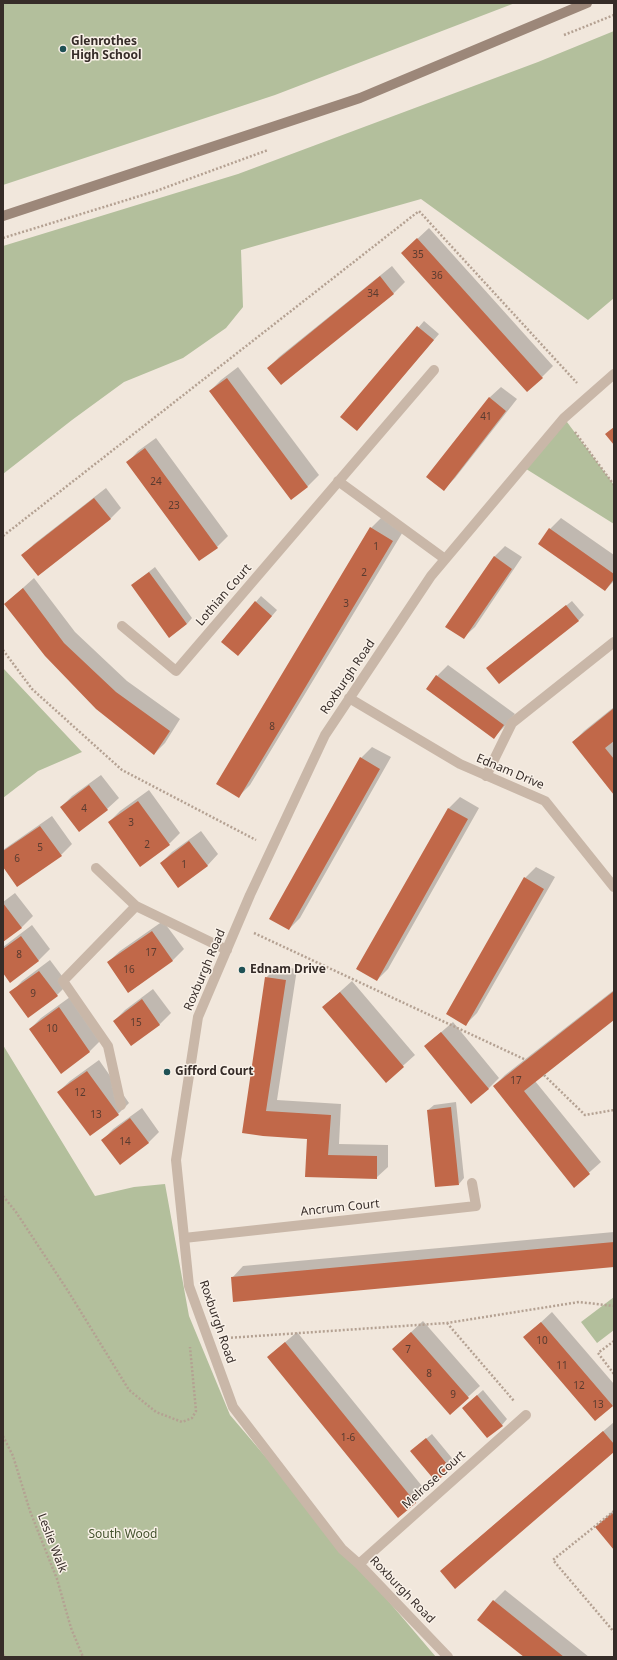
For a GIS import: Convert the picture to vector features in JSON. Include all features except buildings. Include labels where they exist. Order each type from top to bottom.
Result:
[{"type":"main road","points":[[3,216],[360,98],[587,3]]},
{"type":"street","name":"Lothian Court","points":[[122,626],[176,671],[434,370]]},
{"type":"street","name":"Roxburgh Road","points":[[448,1657],[359,1564],[342,1549],[233,1407],[189,1286],[176,1160],[198,1017],[272,848],[325,735],[431,576],[564,418],[614,374]]},
{"type":"street","points":[[338,481],[445,560]]},
{"type":"street","points":[[486,776],[512,723],[614,642]]},
{"type":"street","name":"Ednam Drive","points":[[349,698],[460,764],[545,801],[614,887]]},
{"type":"street","points":[[96,868],[136,906],[227,950]]},
{"type":"street","points":[[120,1105],[108,1046],[63,981],[136,906]]},
{"type":"street","name":"Ancrum Court","points":[[184,1238],[476,1206],[472,1183]]},
{"type":"street","name":"Melrose Court","points":[[359,1564],[526,1415]]},
{"type":"path","points":[[3,536],[419,211],[589,396]]},
{"type":"path","points":[[564,418],[614,485]]},
{"type":"path","points":[[3,650],[32,688],[122,770],[272,848]]},
{"type":"path","points":[[238,925],[526,1060]]},
{"type":"path","points":[[544,1075],[585,1115],[614,1110]]},
{"type":"path","points":[[3,1196],[16,1212],[68,1291],[129,1390],[156,1412],[182,1422],[192,1418],[196,1411],[190,1345],[193,1337],[203,1325]]},
{"type":"path","points":[[208,1339],[447,1323],[579,1302],[614,1306]]},
{"type":"path","points":[[447,1323],[526,1415]]},
{"type":"path","points":[[614,1340],[598,1353],[614,1374]]},
{"type":"path","name":"Leslie Walk","points":[[3,1436],[13,1456],[30,1511],[57,1579],[71,1628],[83,1657]]},
{"type":"path","points":[[614,1511],[553,1560],[614,1632]]},
{"type":"green space","points":[[3,3],[515,3],[275,95],[3,185]]},
{"type":"green space","points":[[614,31],[614,298],[588,320],[421,199],[241,250],[243,307],[226,328],[183,358],[124,382],[72,420],[3,474],[3,246],[238,174],[538,62]]},
{"type":"green space","points":[[564,418],[614,485],[614,524],[523,467]]},
{"type":"green space","points":[[3,668],[82,752],[38,771],[3,798]]},
{"type":"green space","name":"South Wood","points":[[3,1045],[95,1196],[134,1187],[165,1184],[189,1316],[230,1415],[436,1657],[3,1657]]},
{"type":"green space","points":[[614,1297],[614,1330],[597,1343],[581,1322]]},
{"type":"place","name":"Glenrothes High School","points":[[63,49]]},
{"type":"place","name":"Ednam Drive","points":[[242,970]]},
{"type":"place","name":"Gifford Court","points":[[167,1072]]}]
